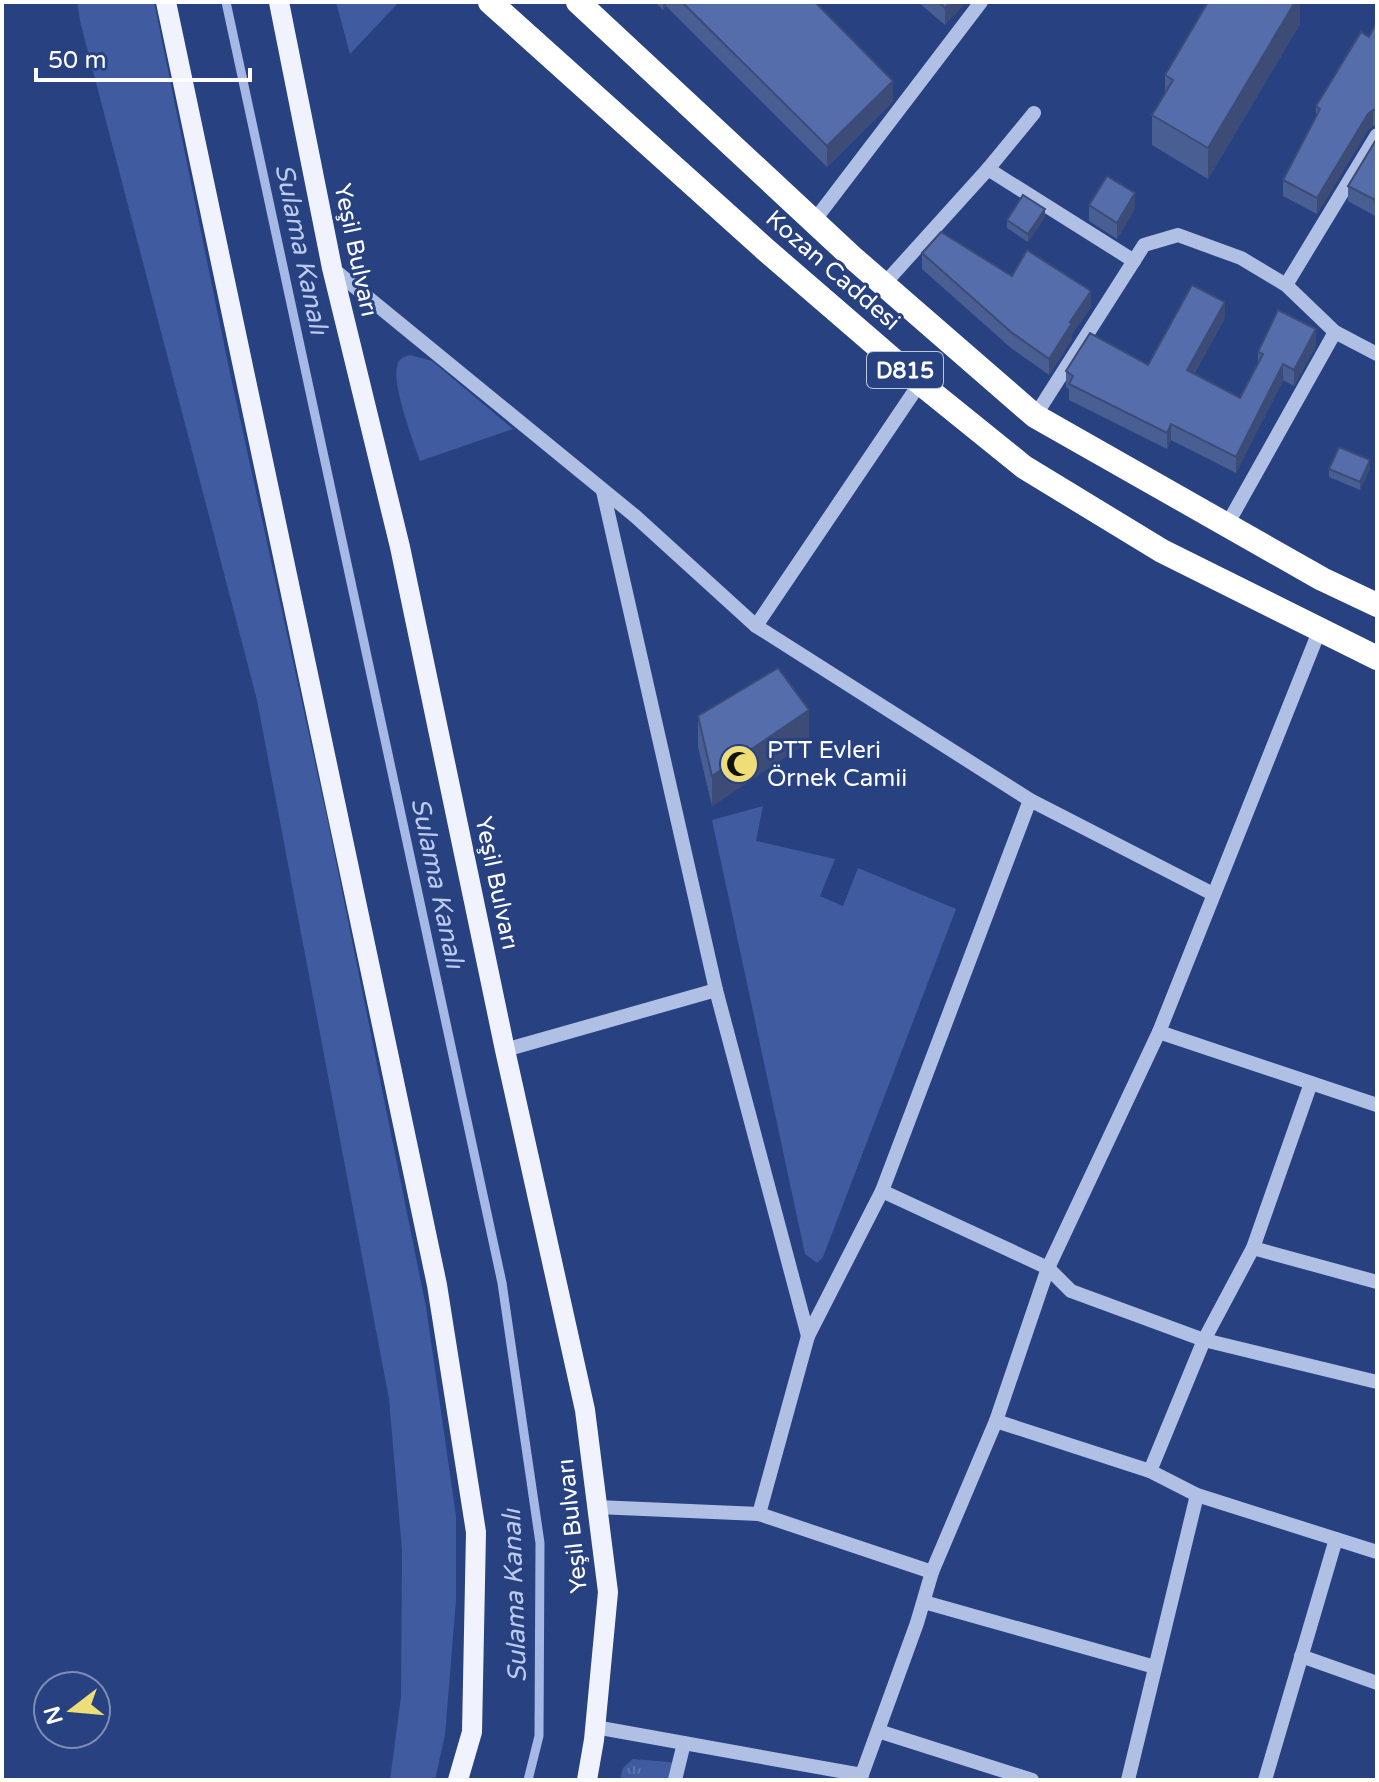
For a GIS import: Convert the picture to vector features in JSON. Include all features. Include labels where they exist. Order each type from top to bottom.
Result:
[{"type":"highway","name":"Kozan Caddesi","points":[[490,2],[766,250],[920,383],[1036,475],[1162,551],[1377,658]]},
{"type":"highway","name":"Kozan Caddesi","points":[[578,2],[814,221],[1035,416],[1322,579],[1377,605]]},
{"type":"main road","points":[[166,2],[437,1285],[476,1532],[472,1732],[458,1780]]},
{"type":"main road","name":"Yeşil Bulvarı","points":[[282,2],[284,27],[332,268],[400,547],[505,1050],[585,1410],[608,1592],[587,1780]]},
{"type":"street","points":[[814,221],[981,2]]},
{"type":"street","points":[[885,283],[1034,113]]},
{"type":"street","points":[[1286,285],[1377,135]]},
{"type":"street","points":[[988,169],[1134,261]]},
{"type":"street","points":[[1035,416],[1144,245],[1178,235],[1241,258],[1286,285],[1335,332],[1377,354]]},
{"type":"street","points":[[332,268],[603,491],[756,626],[1030,800],[1213,894]]},
{"type":"street","points":[[1228,523],[1335,332]]},
{"type":"street","points":[[756,626],[920,383]]},
{"type":"street","points":[[603,491],[716,990],[808,1336]]},
{"type":"street","points":[[595,1727],[861,1778],[932,1572],[996,1421],[1048,1268],[1159,1032],[1320,629]]},
{"type":"street","points":[[759,1514],[808,1336],[882,1191],[1030,800]]},
{"type":"street","points":[[505,1050],[716,990]]},
{"type":"street","points":[[1159,1032],[1377,1105]]},
{"type":"street","points":[[1150,1471],[1204,1340],[1253,1248],[1311,1083]]},
{"type":"street","points":[[882,1191],[1048,1268],[1071,1291],[1204,1340],[1377,1382]]},
{"type":"street","points":[[1253,1248],[1377,1282]]},
{"type":"street","points":[[996,1421],[1150,1471],[1197,1495],[1377,1552]]},
{"type":"street","points":[[1128,1780],[1197,1495]]},
{"type":"street","points":[[597,1507],[759,1514],[932,1572]]},
{"type":"street","points":[[1265,1780],[1336,1539]]},
{"type":"street","points":[[924,1602],[1155,1667]]},
{"type":"street","points":[[1301,1656],[1377,1683]]},
{"type":"street","points":[[878,1731],[1032,1780]]},
{"type":"street","points":[[675,1780],[684,1743]]},
{"type":"green space","points":[[77,2],[154,2],[227,359],[328,822],[426,1307],[456,1516],[456,1600],[445,1735],[435,1780],[390,1780],[401,1697],[402,1550],[389,1399],[257,700]]},
{"type":"green space","points":[[336,2],[399,2],[350,54]]},
{"type":"green space","points":[[410,355],[432,361],[513,429],[420,461],[396,376],[398,362]]},
{"type":"green space","points":[[763,806],[756,841],[835,859],[820,896],[843,906],[858,868],[956,909],[823,1257],[817,1263],[805,1254],[712,820]]},
{"type":"green space","points":[[633,1759],[680,1763],[674,1780],[620,1780],[623,1768]]},
{"type":"building","points":[[682,2],[815,2],[893,81],[827,146]]},
{"type":"building","points":[[1208,2],[1295,2],[1208,148],[1152,115],[1173,80],[1165,75]]},
{"type":"building","points":[[1377,21],[1377,110],[1368,114],[1317,198],[1283,180],[1320,109],[1316,106],[1361,32],[1369,37]]},
{"type":"building","points":[[1377,138],[1377,201],[1348,186]]},
{"type":"building","points":[[1107,176],[1135,193],[1117,223],[1089,205]]},
{"type":"building","points":[[1023,195],[1045,209],[1028,234],[1007,220]]},
{"type":"building","points":[[941,232],[1012,276],[1027,250],[1091,291],[1049,359],[1011,332],[922,253]]},
{"type":"building","points":[[1192,285],[1225,302],[1187,370],[1240,398],[1263,354],[1258,352],[1278,310],[1316,329],[1294,370],[1283,364],[1236,457],[1171,424],[1167,433],[1069,384],[1073,376],[1066,371],[1090,333],[1148,365]]},
{"type":"building","points":[[1339,447],[1370,460],[1360,482],[1329,469]]},
{"type":"building","points":[[778,668],[809,710],[712,776],[698,716]]},
{"type":"waterway","name":"Sulama Kanalı","points":[[226,2],[502,1283],[540,1543],[539,1736],[528,1780]]},
{"type":"place","name":"PTT Evleri Örnek Camii","points":[[739,764]]}]
